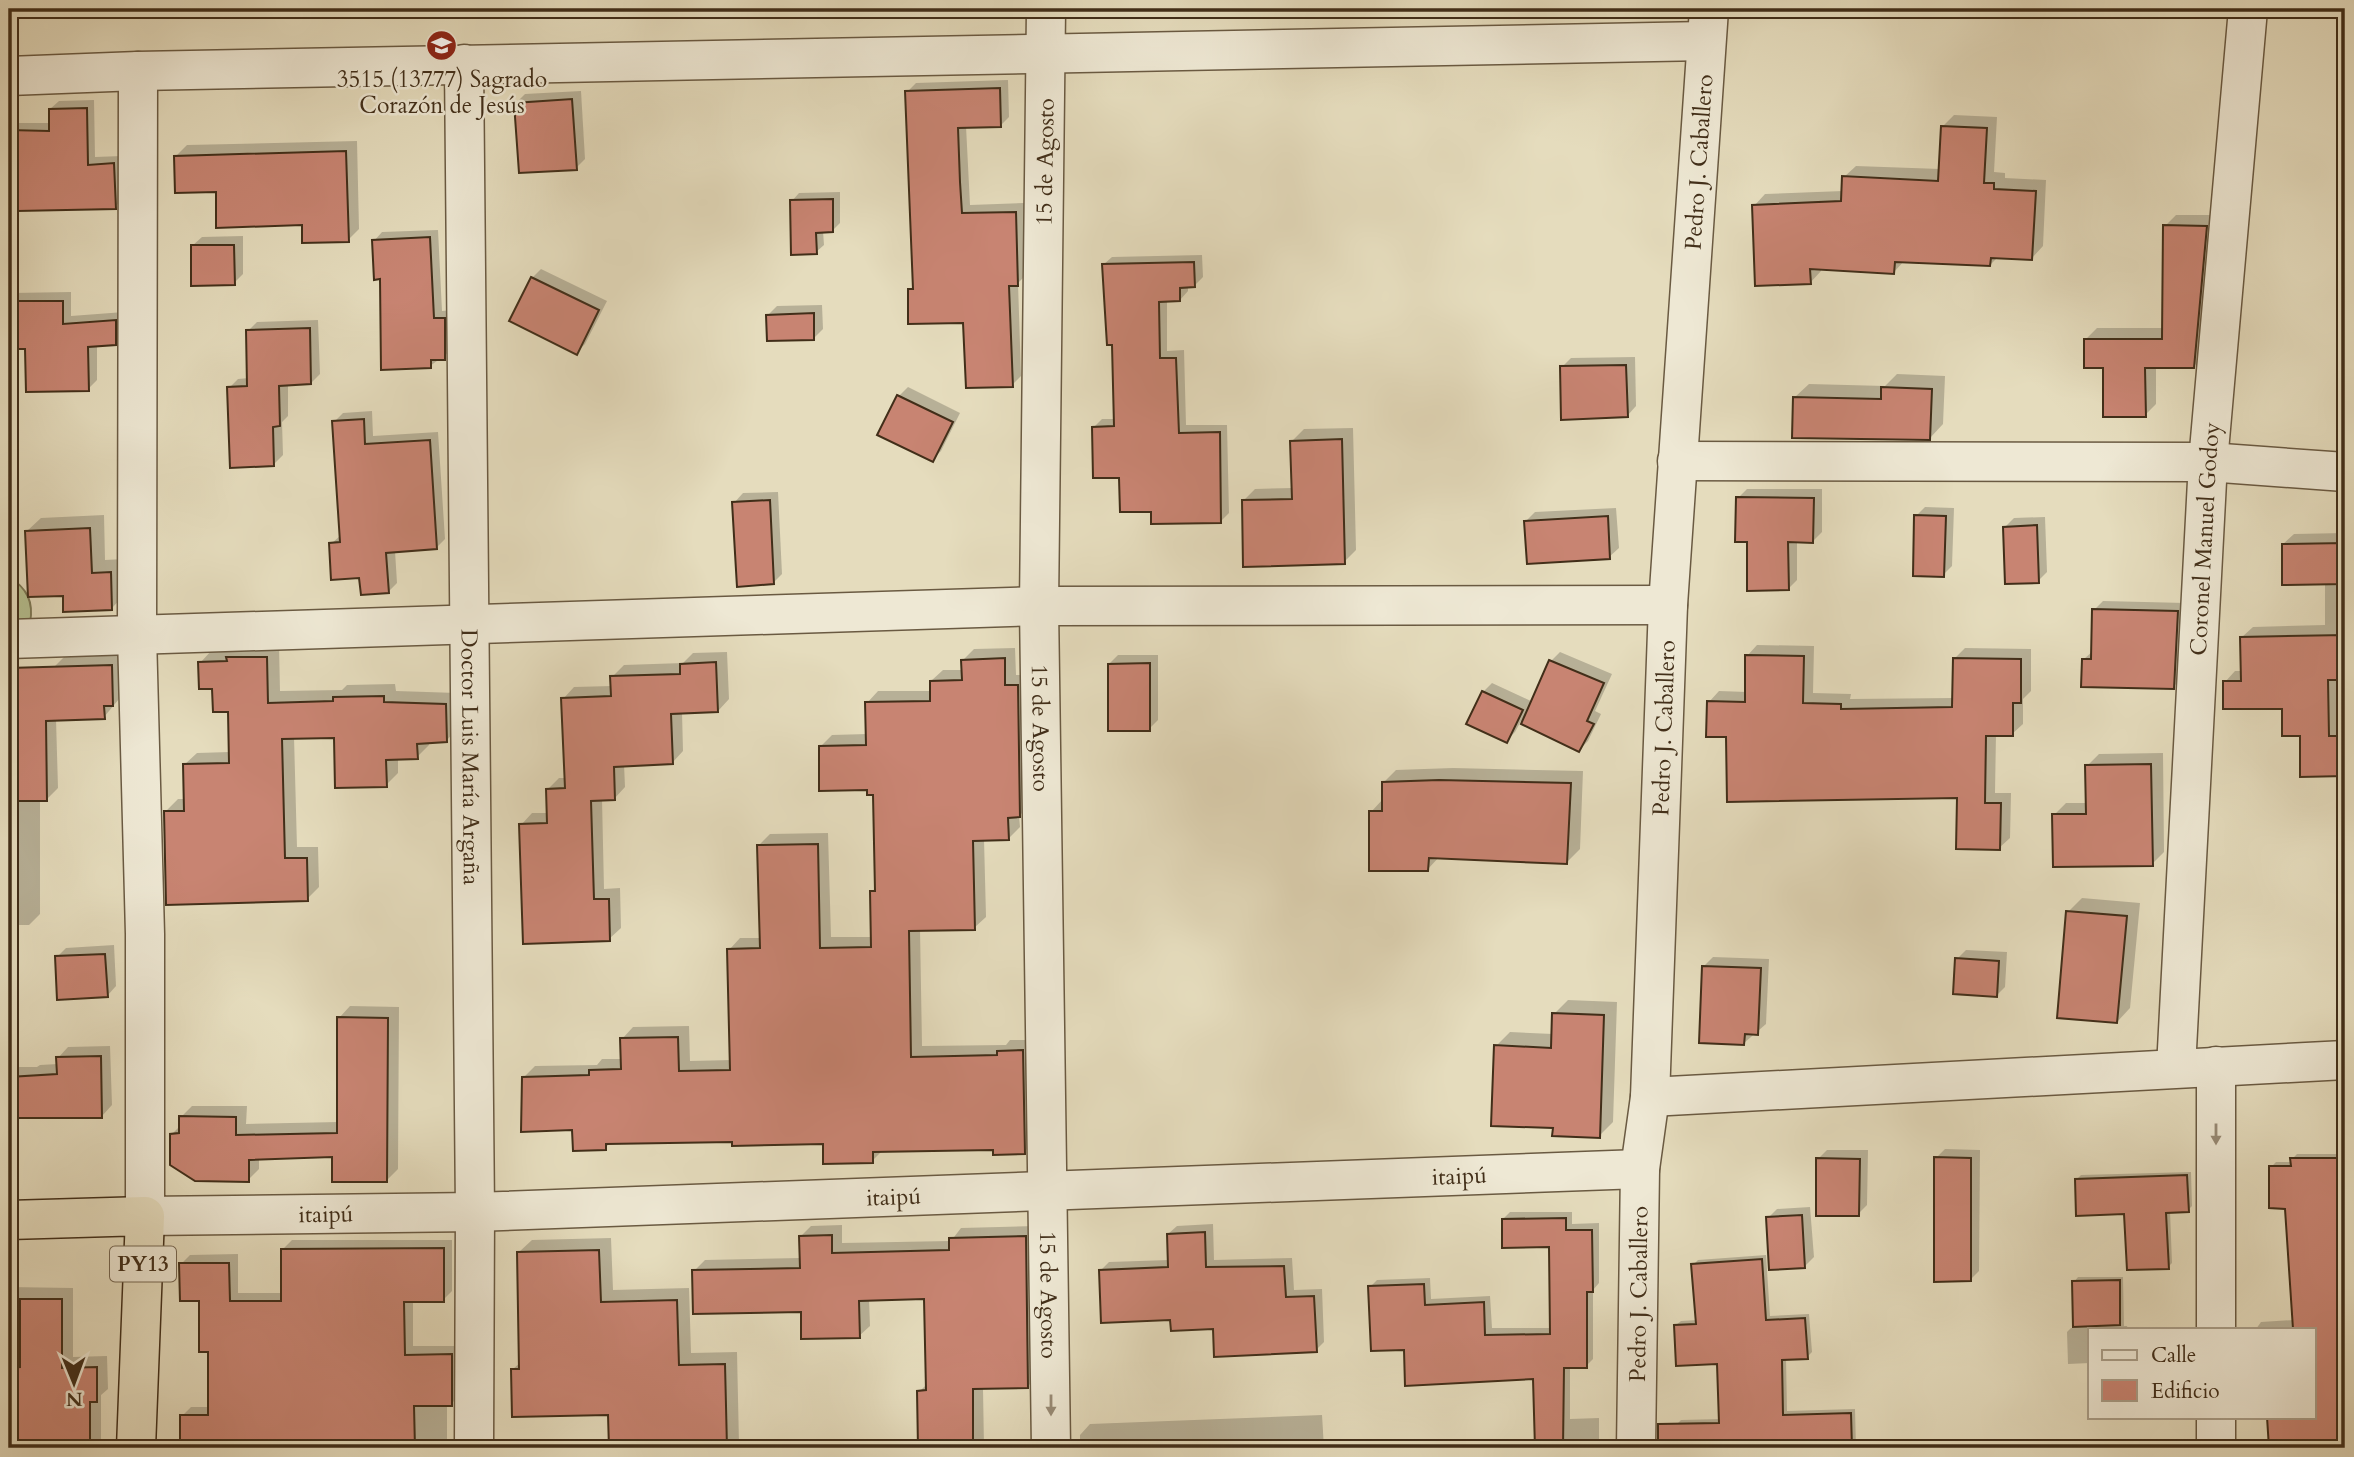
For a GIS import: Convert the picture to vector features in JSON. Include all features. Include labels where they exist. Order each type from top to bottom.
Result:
[{"type":"highway","name":"PY13","points":[[9,1220],[145,1216],[136,1448]]},
{"type":"street","name":"15 de Agosto","points":[[1046,9],[1039,606],[1051,1448]]},
{"type":"street","name":"Coronel Manuel Godoy","points":[[2176,1068],[2208,462],[2248,9]]},
{"type":"street","points":[[9,75],[1046,53],[1707,25]]},
{"type":"street","name":"Pedro J. Caballero","points":[[1636,1448],[1640,1169],[1650,1097],[1668,605],[1707,25]]},
{"type":"street","name":"Doctor Luis María Argaña","points":[[464,65],[475,1212],[474,1448]]},
{"type":"street","points":[[138,71],[137,635],[145,934],[145,1216]]},
{"type":"street","points":[[1677,461],[2208,462],[2345,472]]},
{"type":"street","points":[[9,639],[1039,606],[1668,605]]},
{"type":"street","points":[[1650,1097],[2345,1060]]},
{"type":"street","points":[[2216,1066],[2216,1328]]},
{"type":"street","name":"itaipú","points":[[145,1216],[475,1212],[1640,1169]]},
{"type":"street","points":[[2216,1418],[2216,1448]]},
{"type":"green space","points":[[9,577],[28,596],[31,615],[30,623],[9,630]]},
{"type":"building","points":[[1000,88],[1001,127],[958,128],[960,182],[962,213],[1016,212],[1018,286],[1009,286],[1013,387],[966,388],[963,323],[908,324],[908,289],[913,289],[905,91]]},
{"type":"building","points":[[572,99],[577,170],[519,173],[514,103]]},
{"type":"building","points":[[87,108],[88,165],[114,163],[116,209],[17,211],[18,173],[9,173],[9,130],[49,131],[49,109]]},
{"type":"building","points":[[1941,126],[1987,128],[1984,183],[1994,183],[1994,189],[2036,191],[2032,260],[1991,258],[1990,266],[1895,262],[1894,274],[1810,269],[1811,284],[1755,286],[1752,205],[1841,201],[1842,176],[1938,181]]},
{"type":"building","points":[[346,151],[349,242],[302,243],[302,225],[216,228],[216,192],[175,193],[174,156]]},
{"type":"building","points":[[833,199],[833,232],[816,233],[817,254],[791,255],[790,200]]},
{"type":"building","points":[[2163,225],[2207,226],[2194,368],[2145,368],[2146,417],[2103,417],[2103,368],[2084,368],[2084,339],[2162,339]]},
{"type":"building","points":[[430,237],[434,318],[445,318],[445,360],[431,360],[431,368],[381,370],[380,279],[374,280],[372,240]]},
{"type":"building","points":[[191,245],[234,245],[235,285],[191,286]]},
{"type":"building","points":[[1194,262],[1195,287],[1180,288],[1180,301],[1159,302],[1160,358],[1176,358],[1179,433],[1220,432],[1221,523],[1151,524],[1151,512],[1120,512],[1119,478],[1093,478],[1092,427],[1114,426],[1112,345],[1107,345],[1102,264]]},
{"type":"building","points":[[531,277],[599,310],[577,355],[509,321]]},
{"type":"building","points":[[9,301],[63,301],[63,324],[116,320],[116,345],[88,347],[89,391],[26,392],[25,349],[9,349]]},
{"type":"building","points":[[814,313],[814,340],[767,341],[766,315]]},
{"type":"building","points":[[310,328],[311,384],[279,386],[280,426],[273,427],[274,466],[230,468],[227,387],[247,386],[246,330]]},
{"type":"building","points":[[1626,365],[1628,417],[1561,420],[1560,366]]},
{"type":"building","points":[[1881,387],[1932,389],[1930,440],[1792,438],[1793,397],[1881,399]]},
{"type":"building","points":[[897,395],[953,422],[933,462],[877,435]]},
{"type":"building","points":[[364,419],[365,444],[430,440],[437,549],[386,553],[389,593],[361,595],[359,578],[331,580],[329,543],[340,542],[332,421]]},
{"type":"building","points":[[1342,439],[1345,564],[1243,567],[1242,500],[1292,499],[1290,441]]},
{"type":"building","points":[[1736,497],[1814,498],[1813,543],[1788,542],[1789,590],[1747,591],[1747,542],[1735,542]]},
{"type":"building","points":[[770,500],[774,584],[737,587],[732,502]]},
{"type":"building","points":[[1914,515],[1946,516],[1944,577],[1913,576]]},
{"type":"building","points":[[1608,516],[1610,559],[1527,564],[1524,521]]},
{"type":"building","points":[[2037,525],[2039,583],[2005,584],[2003,527]]},
{"type":"building","points":[[90,528],[92,573],[111,572],[112,610],[63,612],[63,596],[28,597],[25,531]]},
{"type":"building","points":[[2345,543],[2345,584],[2282,585],[2282,544]]},
{"type":"building","points":[[2092,609],[2178,611],[2174,689],[2081,687],[2082,659],[2091,659]]},
{"type":"building","points":[[2345,635],[2345,680],[2328,680],[2329,736],[2345,736],[2345,776],[2300,777],[2300,736],[2282,736],[2282,709],[2223,709],[2223,681],[2241,681],[2240,637]]},
{"type":"building","points":[[1745,655],[1804,656],[1803,703],[1841,704],[1841,709],[1952,707],[1953,658],[2021,659],[2021,703],[2013,703],[2013,736],[1986,736],[1985,803],[2001,803],[2000,850],[1956,849],[1957,798],[1727,802],[1726,737],[1706,737],[1707,701],[1745,702]]},
{"type":"building","points":[[226,657],[267,657],[268,703],[384,696],[384,702],[446,704],[447,742],[417,744],[418,759],[386,760],[387,787],[335,788],[334,738],[282,739],[285,858],[307,858],[308,901],[166,905],[164,811],[184,811],[183,764],[229,763],[228,712],[213,712],[212,689],[199,689],[198,662],[227,661]]},
{"type":"building","points":[[1005,658],[1005,685],[1018,685],[1020,817],[1008,818],[1009,840],[973,841],[975,930],[909,931],[911,1057],[997,1055],[997,1051],[1023,1050],[1025,1154],[993,1155],[993,1150],[873,1152],[873,1163],[823,1164],[823,1144],[606,1144],[606,1150],[573,1151],[572,1130],[521,1132],[522,1077],[589,1075],[589,1070],[621,1069],[620,1038],[678,1037],[679,1071],[730,1070],[727,949],[760,948],[757,845],[818,844],[820,948],[871,947],[870,891],[875,891],[873,795],[867,795],[867,790],[819,791],[819,746],[866,745],[865,702],[930,701],[930,681],[962,680],[961,660]]},
{"type":"building","points":[[1549,660],[1604,683],[1587,721],[1594,724],[1579,752],[1521,724]]},
{"type":"building","points":[[716,662],[718,712],[671,714],[673,764],[614,767],[615,800],[591,801],[594,899],[609,899],[610,941],[523,944],[519,824],[547,823],[546,789],[565,788],[561,698],[611,696],[610,676],[680,674],[680,664]]},
{"type":"building","points":[[1150,663],[1150,731],[1108,731],[1108,664]]},
{"type":"building","points":[[112,665],[113,706],[104,706],[105,719],[46,721],[47,801],[9,801],[9,668]]},
{"type":"building","points":[[1482,691],[1523,710],[1507,743],[1466,724]]},
{"type":"building","points":[[2151,764],[2153,866],[2053,867],[2052,814],[2086,814],[2085,765]]},
{"type":"building","points":[[1439,780],[1571,783],[1567,864],[1429,858],[1428,871],[1369,871],[1369,811],[1382,811],[1382,782]]},
{"type":"building","points":[[2066,911],[2127,916],[2117,1023],[2057,1018]]},
{"type":"building","points":[[105,954],[108,997],[57,1000],[55,956]]},
{"type":"building","points":[[1955,958],[1999,961],[1997,997],[1953,994]]},
{"type":"building","points":[[1702,966],[1761,968],[1758,1035],[1745,1034],[1744,1045],[1699,1043]]},
{"type":"building","points":[[1552,1013],[1604,1015],[1600,1138],[1552,1136],[1553,1128],[1491,1126],[1494,1045],[1551,1048]]},
{"type":"building","points":[[337,1017],[388,1018],[387,1182],[332,1182],[332,1157],[249,1160],[249,1182],[195,1181],[170,1165],[170,1134],[179,1133],[179,1116],[236,1117],[236,1135],[337,1133]]},
{"type":"building","points":[[101,1056],[102,1118],[9,1118],[9,1077],[57,1074],[56,1057]]},
{"type":"building","points":[[1934,1157],[1971,1158],[1971,1281],[1934,1282]]},
{"type":"building","points":[[1816,1158],[1860,1159],[1859,1216],[1816,1216]]},
{"type":"building","points":[[2290,1158],[2345,1158],[2345,1448],[2269,1448],[2267,1418],[2316,1418],[2316,1328],[2293,1328],[2285,1209],[2269,1208],[2269,1166],[2291,1166]]},
{"type":"building","points":[[2187,1175],[2189,1212],[2166,1213],[2169,1269],[2127,1270],[2124,1214],[2076,1216],[2075,1179]]},
{"type":"building","points":[[1802,1215],[1805,1268],[1769,1270],[1766,1217]]},
{"type":"building","points":[[1566,1218],[1566,1230],[1592,1230],[1593,1292],[1587,1292],[1587,1368],[1564,1368],[1563,1448],[1535,1448],[1533,1379],[1405,1386],[1404,1350],[1371,1351],[1368,1286],[1424,1284],[1425,1305],[1484,1302],[1485,1335],[1550,1334],[1549,1247],[1502,1248],[1502,1219]]},
{"type":"building","points":[[1205,1232],[1206,1267],[1284,1266],[1286,1297],[1314,1296],[1317,1352],[1214,1357],[1213,1329],[1171,1331],[1170,1320],[1101,1323],[1099,1270],[1168,1267],[1167,1234]]},
{"type":"building","points":[[832,1235],[832,1253],[949,1250],[949,1238],[1026,1236],[1028,1388],[973,1389],[973,1443],[961,1444],[962,1448],[918,1448],[917,1391],[926,1390],[924,1299],[859,1301],[860,1338],[801,1339],[801,1312],[693,1314],[692,1270],[800,1268],[799,1236]]},
{"type":"building","points":[[444,1248],[444,1302],[404,1302],[405,1355],[452,1354],[452,1406],[414,1406],[415,1448],[180,1448],[180,1415],[208,1415],[208,1352],[199,1352],[199,1301],[180,1301],[179,1263],[229,1263],[230,1301],[281,1301],[281,1249]]},
{"type":"building","points":[[599,1250],[601,1302],[677,1300],[679,1365],[725,1364],[727,1448],[609,1448],[608,1415],[512,1417],[511,1369],[519,1369],[517,1252]]},
{"type":"building","points":[[1762,1259],[1766,1320],[1805,1318],[1808,1359],[1782,1360],[1783,1415],[1851,1413],[1852,1448],[1658,1448],[1658,1424],[1719,1423],[1717,1364],[1676,1366],[1674,1325],[1696,1324],[1691,1264]]},
{"type":"building","points":[[2120,1280],[2120,1325],[2073,1327],[2072,1281]]},
{"type":"building","points":[[20,1299],[62,1299],[62,1368],[97,1367],[97,1402],[90,1402],[90,1448],[9,1448],[9,1368],[20,1367]]},
{"type":"place","name":"3515 (13777) Sagrado Corazón de Jesús","points":[[442,45]]}]
